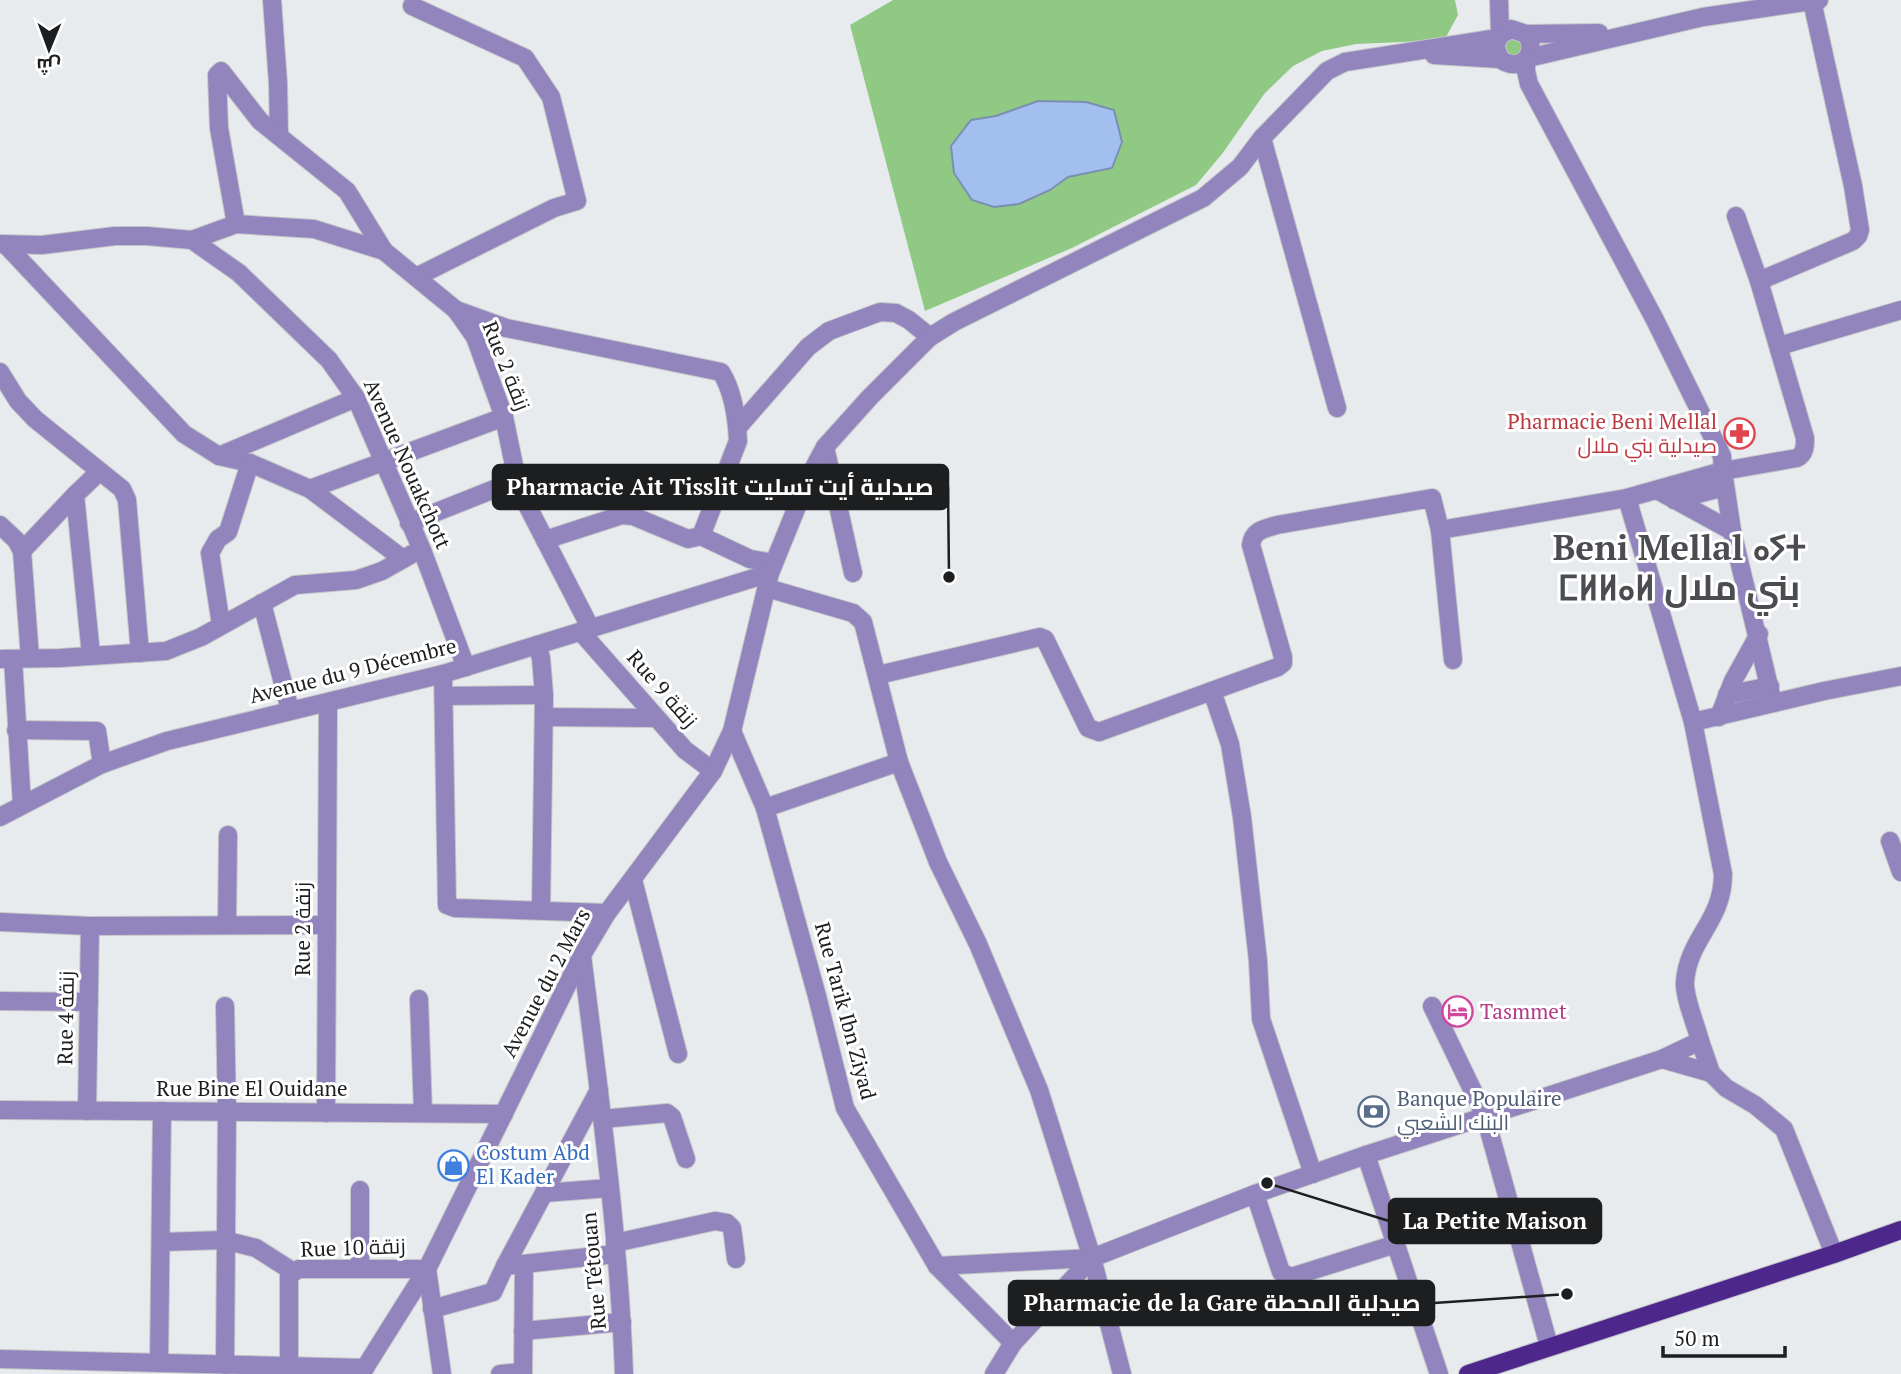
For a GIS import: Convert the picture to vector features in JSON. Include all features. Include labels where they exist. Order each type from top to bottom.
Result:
[{"type":"main road","points":[[1468,1374],[1901,1230]]},
{"type":"street","points":[[272,0],[279,136]]},
{"type":"street","points":[[1499,0],[1510,34],[1532,48],[1516,61]]},
{"type":"street","points":[[1505,0],[1510,34],[1496,51],[1516,61],[1529,83],[1654,318],[1722,456],[1732,531],[1772,694]]},
{"type":"street","points":[[1406,52],[1516,61],[1703,17],[1816,1],[1860,230],[1853,241],[1759,281]]},
{"type":"street","points":[[412,6],[525,58],[551,97],[577,201],[554,208],[416,277]]},
{"type":"street","points":[[1406,52],[1510,34],[1630,33]]},
{"type":"street","name":"Avenue du 2 Mars","points":[[363,1371],[426,1269],[582,955],[607,913],[713,771],[732,731],[769,579],[809,477],[825,447],[930,337],[954,321],[1203,198],[1240,167],[1262,138],[1327,71],[1357,58],[1406,52]]},
{"type":"street","points":[[236,224],[219,128],[219,73],[223,72],[260,121],[347,191],[384,251]]},
{"type":"street","points":[[1262,138],[1337,408]]},
{"type":"street","points":[[1440,530],[1724,479],[1797,458],[1804,451],[1805,438],[1779,346],[1736,216]]},
{"type":"street","name":"Rue 2 زنقة","points":[[192,240],[236,224],[314,229],[384,251],[456,310],[475,337],[504,417],[517,480],[586,630]]},
{"type":"street","name":"Avenue Nouakchott","points":[[3,245],[42,245],[116,236],[192,240],[239,272],[330,360],[356,398],[422,550],[466,667]]},
{"type":"street","points":[[3,245],[184,434],[219,456],[250,463],[310,489],[403,559]]},
{"type":"street","points":[[456,310],[506,328],[721,372],[726,381],[738,427],[736,450],[701,536]]},
{"type":"street","points":[[1779,346],[1901,310]]},
{"type":"street","points":[[738,427],[808,346],[829,331],[880,312],[896,313],[930,337]]},
{"type":"street","points":[[0,372],[18,401],[35,419],[122,489],[127,500],[140,653]]},
{"type":"street","points":[[219,456],[356,398]]},
{"type":"street","points":[[310,489],[382,460],[504,417]]},
{"type":"street","points":[[825,447],[853,573]]},
{"type":"street","points":[[221,625],[210,553],[218,539],[228,532],[250,463]]},
{"type":"street","points":[[23,551],[99,472]]},
{"type":"street","points":[[1674,500],[1724,479]]},
{"type":"street","points":[[409,523],[517,480]]},
{"type":"street","points":[[1657,490],[1732,531]]},
{"type":"street","points":[[75,495],[91,655]]},
{"type":"street","points":[[878,675],[1040,637],[1045,639],[1088,728],[1099,732],[1283,663],[1251,545],[1253,535],[1257,531],[1277,525],[1432,498],[1440,530],[1453,660]]},
{"type":"street","points":[[1627,498],[1693,722],[1723,874],[1723,892],[1718,908],[1698,941],[1687,969],[1685,986],[1700,1041],[1711,1073],[1726,1088],[1773,1118],[1784,1129],[1834,1254]]},
{"type":"street","points":[[545,540],[622,515],[633,516],[688,538],[701,536],[750,559],[769,579],[860,617],[867,630],[899,762],[938,862],[978,944],[1039,1090],[1092,1258],[1122,1374]]},
{"type":"street","points":[[0,525],[23,551],[14,658],[22,805]]},
{"type":"street","points":[[14,658],[140,653],[176,648],[201,637],[295,584],[356,580],[422,550]]},
{"type":"street","name":"Avenue du 9 Décembre","points":[[0,817],[102,764],[167,741],[443,674],[724,587],[769,579]]},
{"type":"street","points":[[262,603],[290,710]]},
{"type":"street","name":"Rue 9 زنقة","points":[[586,630],[655,718],[685,750],[713,771]]},
{"type":"street","points":[[1718,717],[1759,634]]},
{"type":"street","points":[[537,645],[541,658],[544,695],[541,909]]},
{"type":"street","points":[[443,674],[447,905],[455,908],[607,913]]},
{"type":"street","points":[[1727,695],[1772,694],[1901,676]]},
{"type":"street","points":[[1212,691],[1230,744],[1242,817],[1258,961],[1261,1019],[1313,1174]]},
{"type":"street","points":[[1693,722],[1718,717],[1772,694]]},
{"type":"street","points":[[445,696],[544,695]]},
{"type":"street","name":"Rue 2 زنقة","points":[[326,1112],[328,703]]},
{"type":"street","points":[[544,717],[655,718]]},
{"type":"street","points":[[16,730],[97,731],[102,764]]},
{"type":"street","name":"Rue Tarik Ibn Ziyad","points":[[732,731],[765,808],[845,1108],[937,1266],[1004,1359]]},
{"type":"street","points":[[765,808],[899,762]]},
{"type":"street","points":[[227,925],[228,835]]},
{"type":"street","points":[[1890,841],[1901,872]]},
{"type":"street","points":[[633,880],[678,1054]]},
{"type":"street","points":[[0,922],[90,926],[326,925]]},
{"type":"street","name":"Rue 4 زنقة","points":[[87,1111],[90,926]]},
{"type":"street","name":"Rue Tétouan","points":[[582,955],[609,1188],[622,1322],[624,1374]]},
{"type":"street","points":[[419,999],[423,1113]]},
{"type":"street","points":[[0,1001],[89,1002]]},
{"type":"street","points":[[225,1006],[225,1365]]},
{"type":"street","points":[[1432,1006],[1485,1116],[1549,1346]]},
{"type":"street","points":[[937,1266],[1092,1258],[1255,1194],[1662,1059],[1700,1041]]},
{"type":"street","points":[[1662,1059],[1711,1073]]},
{"type":"street","points":[[432,1309],[493,1292],[599,1090]]},
{"type":"street","name":"Rue Bine El Ouidane","points":[[0,1110],[503,1114]]},
{"type":"street","points":[[159,1363],[162,1111]]},
{"type":"street","points":[[602,1119],[667,1113],[672,1117],[686,1159]]},
{"type":"street","points":[[1366,1155],[1439,1374]]},
{"type":"street","points":[[544,1193],[609,1188]]},
{"type":"street","points":[[360,1190],[360,1269]]},
{"type":"street","points":[[1255,1194],[1281,1272],[1291,1277],[1396,1244]]},
{"type":"street","points":[[505,1266],[615,1249],[715,1221],[727,1223],[732,1228],[736,1259]]},
{"type":"street","points":[[161,1242],[224,1240],[256,1248],[292,1271]]},
{"type":"street","points":[[980,1374],[1004,1359],[1092,1258]]},
{"type":"street","points":[[500,1374],[522,1373],[524,1264]]},
{"type":"street","points":[[426,1269],[442,1374]]},
{"type":"street","name":"Rue 10 زنقة","points":[[289,1366],[289,1275],[292,1271],[426,1269]]},
{"type":"street","points":[[523,1331],[622,1322]]},
{"type":"street","points":[[0,1359],[73,1368],[159,1363],[363,1371]]},
{"type":"green space","points":[[893,0],[1455,0],[1458,15],[1446,37],[1425,41],[1356,44],[1322,51],[1293,66],[1265,93],[1222,154],[1196,185],[1072,248],[925,311],[850,25]]},
{"type":"green space","points":[[1510,36],[1525,44],[1520,58],[1505,56],[1501,49]]},
{"type":"water","points":[[1038,101],[1086,102],[1114,110],[1122,142],[1112,168],[1068,177],[1050,190],[1019,204],[994,207],[972,200],[954,173],[951,146],[971,120],[996,116]]},
{"type":"place","name":"Pharmacie Beni Mellal صيدلية بني ملال","points":[[1740,434]]},
{"type":"place","name":"Pharmacie Ait Tisslit صيدلية أيت تسليت","points":[[949,577]]},
{"type":"place","name":"Tasmmet","points":[[1457,1012]]},
{"type":"place","name":"Banque Populaire البنك الشعبي","points":[[1374,1111]]},
{"type":"place","name":"Costum Abd El Kader","points":[[453,1165]]},
{"type":"place","name":"La Petite Maison","points":[[1267,1183]]},
{"type":"place","name":"Pharmacie de la Gare صيدلية المحطة","points":[[1567,1294]]},
{"type":"district","name":"Beni Mellal ⴰⵢⵜ ⵎⵍⵍⴰⵍ بني ملال","points":[[1679,568]]}]
